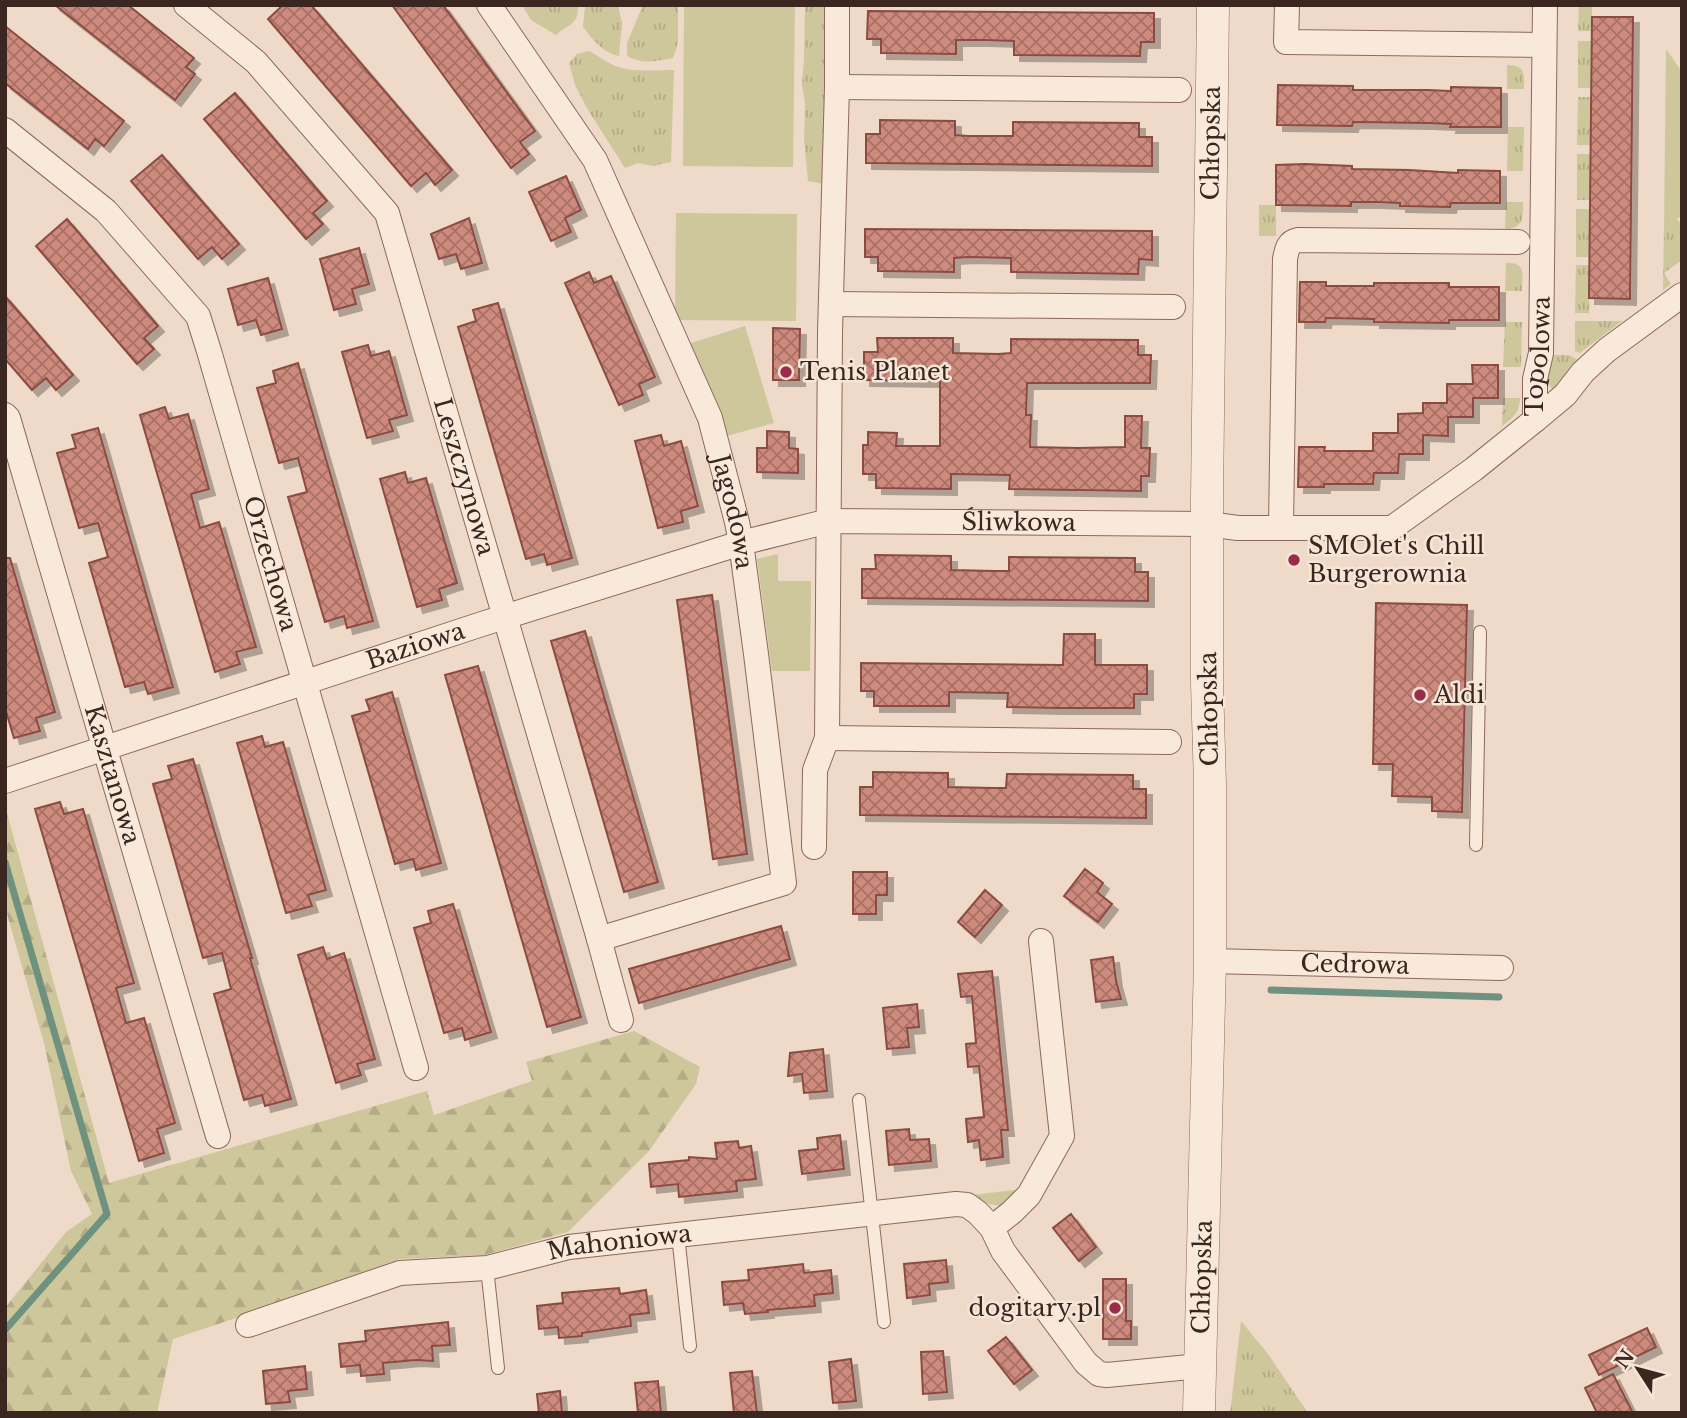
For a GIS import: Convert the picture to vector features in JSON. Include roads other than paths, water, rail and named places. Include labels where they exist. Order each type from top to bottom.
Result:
[{"type":"street","name":"Leszczynowa","points":[[186,5],[256,62],[387,213],[600,939],[621,1020]]},
{"type":"street","name":"Jagodowa","points":[[489,5],[595,160],[710,418],[741,543],[784,883],[600,939]]},
{"type":"street","points":[[814,847],[815,770],[827,738],[837,5]]},
{"type":"street","name":"Chłopska","points":[[1199,1413],[1210,961],[1207,524],[1213,5]]},
{"type":"street","points":[[1287,5],[1286,42],[1544,45]]},
{"type":"street","name":"Topolowa","points":[[1207,524],[1238,528],[1392,528],[1474,469],[1535,420],[1535,379],[1541,353],[1545,5]]},
{"type":"street","points":[[837,87],[1179,90]]},
{"type":"street","name":"Orzechowa","points":[[5,130],[106,211],[198,316],[415,1068]]},
{"type":"street","points":[[1281,527],[1285,259],[1290,244],[1298,240],[1518,242]]},
{"type":"street","points":[[1535,420],[1565,396],[1583,372],[1607,350],[1682,295]]},
{"type":"street","points":[[831,304],[1173,307]]},
{"type":"street","name":"Kasztanowa","points":[[5,415],[218,1136]]},
{"type":"street","name":"Baziowa","points":[[5,781],[505,617],[741,543],[829,521]]},
{"type":"street","name":"Śliwkowa","points":[[829,521],[1207,524]]},
{"type":"street","points":[[827,738],[1169,742]]},
{"type":"street","points":[[992,1228],[1029,1195],[1062,1136],[1041,941]]},
{"type":"street","name":"Cedrowa","points":[[1210,961],[1501,968]]},
{"type":"street","name":"Mahoniowa","points":[[248,1325],[400,1273],[487,1268],[569,1247],[956,1204],[967,1205],[992,1228],[1003,1251],[1086,1363],[1100,1374],[1200,1366]]},
{"type":"lane","points":[[1476,845],[1480,632]]},
{"type":"lane","points":[[859,1100],[884,1322]]},
{"type":"lane","points":[[678,1235],[690,1346]]},
{"type":"lane","points":[[487,1268],[498,1368]]},
{"type":"waterway","points":[[5,862],[107,1214],[5,1330]]},
{"type":"waterway","points":[[1271,990],[1499,997]]},
{"type":"place","name":"Tenis Planet","points":[[786,372]]},
{"type":"place","name":"SMOlet's Chill Burgerownia","points":[[1294,560]]},
{"type":"place","name":"Aldi","points":[[1420,695]]},
{"type":"place","name":"dogitary.pl","points":[[1115,1308]]}]
